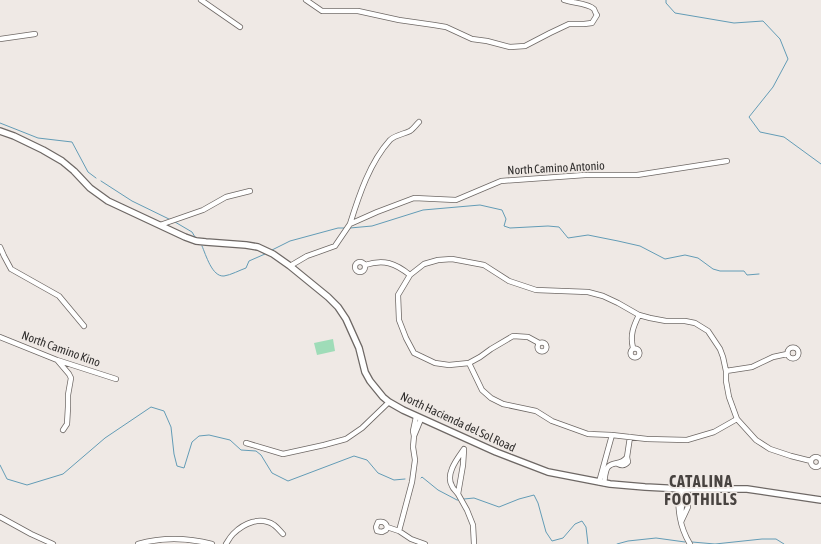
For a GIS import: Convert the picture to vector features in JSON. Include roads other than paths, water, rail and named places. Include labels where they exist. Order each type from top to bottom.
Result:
[{"type":"street","points":[[201,0],[240,27]]},
{"type":"street","points":[[306,0],[322,11],[358,11],[399,20],[446,27],[472,39],[510,47],[525,46],[569,24],[592,23],[597,15],[594,9],[588,6],[564,0]]},
{"type":"street","points":[[0,39],[35,34]]},
{"type":"street","points":[[350,224],[363,185],[381,151],[392,138],[411,130],[419,122]]},
{"type":"street","name":"North Hacienda del Sol Road","points":[[0,131],[35,146],[62,161],[90,188],[108,201],[185,237],[196,241],[246,245],[273,254],[290,266],[338,307],[346,319],[359,348],[365,372],[382,397],[419,418],[496,452],[548,472],[602,482],[645,487],[682,489],[747,488],[821,500]]},
{"type":"street","name":"North Camino Antonio","points":[[290,266],[307,256],[334,246],[350,224],[376,212],[414,198],[456,200],[501,181],[585,175],[637,176],[727,161]]},
{"type":"street","points":[[160,225],[203,210],[226,197],[250,190]]},
{"type":"street","points":[[0,247],[11,268],[59,296],[84,326]]},
{"type":"street","points":[[539,344],[528,337],[513,336],[470,363],[453,365],[441,365],[435,363],[414,353],[399,320],[398,295],[410,275],[424,264],[438,260],[452,259],[484,265],[509,281],[536,290],[585,292],[595,294],[614,301],[638,315],[666,321],[694,322],[708,331],[717,343],[723,357],[729,397],[737,419],[756,440],[770,449],[811,461]]},
{"type":"street","points":[[365,265],[387,262],[400,267],[410,275]]},
{"type":"street","points":[[633,348],[632,334],[638,315]]},
{"type":"street","name":"North Camino Kino","points":[[0,337],[57,360],[116,379]]},
{"type":"street","points":[[726,371],[752,368],[773,357],[787,354]]},
{"type":"street","points":[[57,360],[71,378],[66,424],[63,430]]},
{"type":"street","points":[[470,363],[482,390],[491,398],[503,404],[536,411],[552,421],[588,434],[647,439],[687,440],[714,432],[737,419]]},
{"type":"street","points":[[246,443],[283,454],[324,446],[352,435],[362,428],[389,402]]},
{"type":"street","points":[[399,531],[412,482],[415,460],[413,432],[419,418]]},
{"type":"street","points":[[602,482],[612,435]]},
{"type":"street","points":[[602,482],[607,468],[610,465],[625,461],[630,437]]},
{"type":"street","points":[[458,494],[464,449],[467,439]]},
{"type":"street","points":[[464,449],[453,466],[449,478],[452,486],[467,510],[473,525],[474,544]]},
{"type":"street","points":[[681,522],[682,489]]},
{"type":"street","points":[[682,489],[678,510],[683,532],[690,544]]},
{"type":"street","points":[[681,522],[688,507],[682,489]]},
{"type":"street","points":[[0,517],[53,544]]},
{"type":"street","points":[[226,544],[233,534],[240,528],[252,522],[266,522],[275,526],[283,534]]},
{"type":"street","points":[[387,527],[399,531],[411,539],[426,544]]},
{"type":"street","points":[[138,544],[165,539],[199,540],[212,544]]},
{"type":"waterway","points":[[666,0],[666,3],[675,13],[734,23],[763,21],[780,39],[788,59],[773,87],[749,117],[760,132],[784,137],[821,164]]},
{"type":"waterway","points":[[0,123],[38,138],[72,142],[88,172],[96,178]]},
{"type":"waterway","points":[[101,181],[132,201],[171,220]]},
{"type":"waterway","points":[[350,228],[372,226],[423,210],[480,205],[502,210],[506,219],[504,226],[510,228],[548,226],[559,227],[568,238],[588,235],[640,246],[665,259],[685,255],[698,258],[713,269],[720,271],[744,271],[747,275],[759,274]]},
{"type":"waterway","points":[[175,222],[192,232],[195,237]]},
{"type":"waterway","points":[[272,250],[290,241],[338,228],[345,228]]},
{"type":"waterway","points":[[202,246],[213,269],[216,273],[224,276],[246,268],[249,261],[265,254]]},
{"type":"waterway","points":[[0,465],[7,479],[27,485],[63,474],[105,438],[151,407],[164,411],[171,427],[177,466],[184,468],[192,442],[199,436],[209,435],[230,440],[241,450],[256,451],[261,455],[272,473],[288,481],[354,456],[367,460],[378,473],[394,480],[405,479]]},
{"type":"waterway","points":[[421,478],[422,477],[438,490],[458,500]]},
{"type":"waterway","points":[[464,499],[474,498],[499,507],[534,495],[538,503],[546,532],[552,541],[563,538],[575,524],[582,521],[586,527],[588,544]]},
{"type":"waterway","points":[[617,544],[628,541],[656,538],[685,542]]},
{"type":"waterway","points":[[692,542],[715,544],[776,539],[784,544]]},
{"type":"district","name":"CATALINA FOOTHILLS","points":[[701,490]]}]
